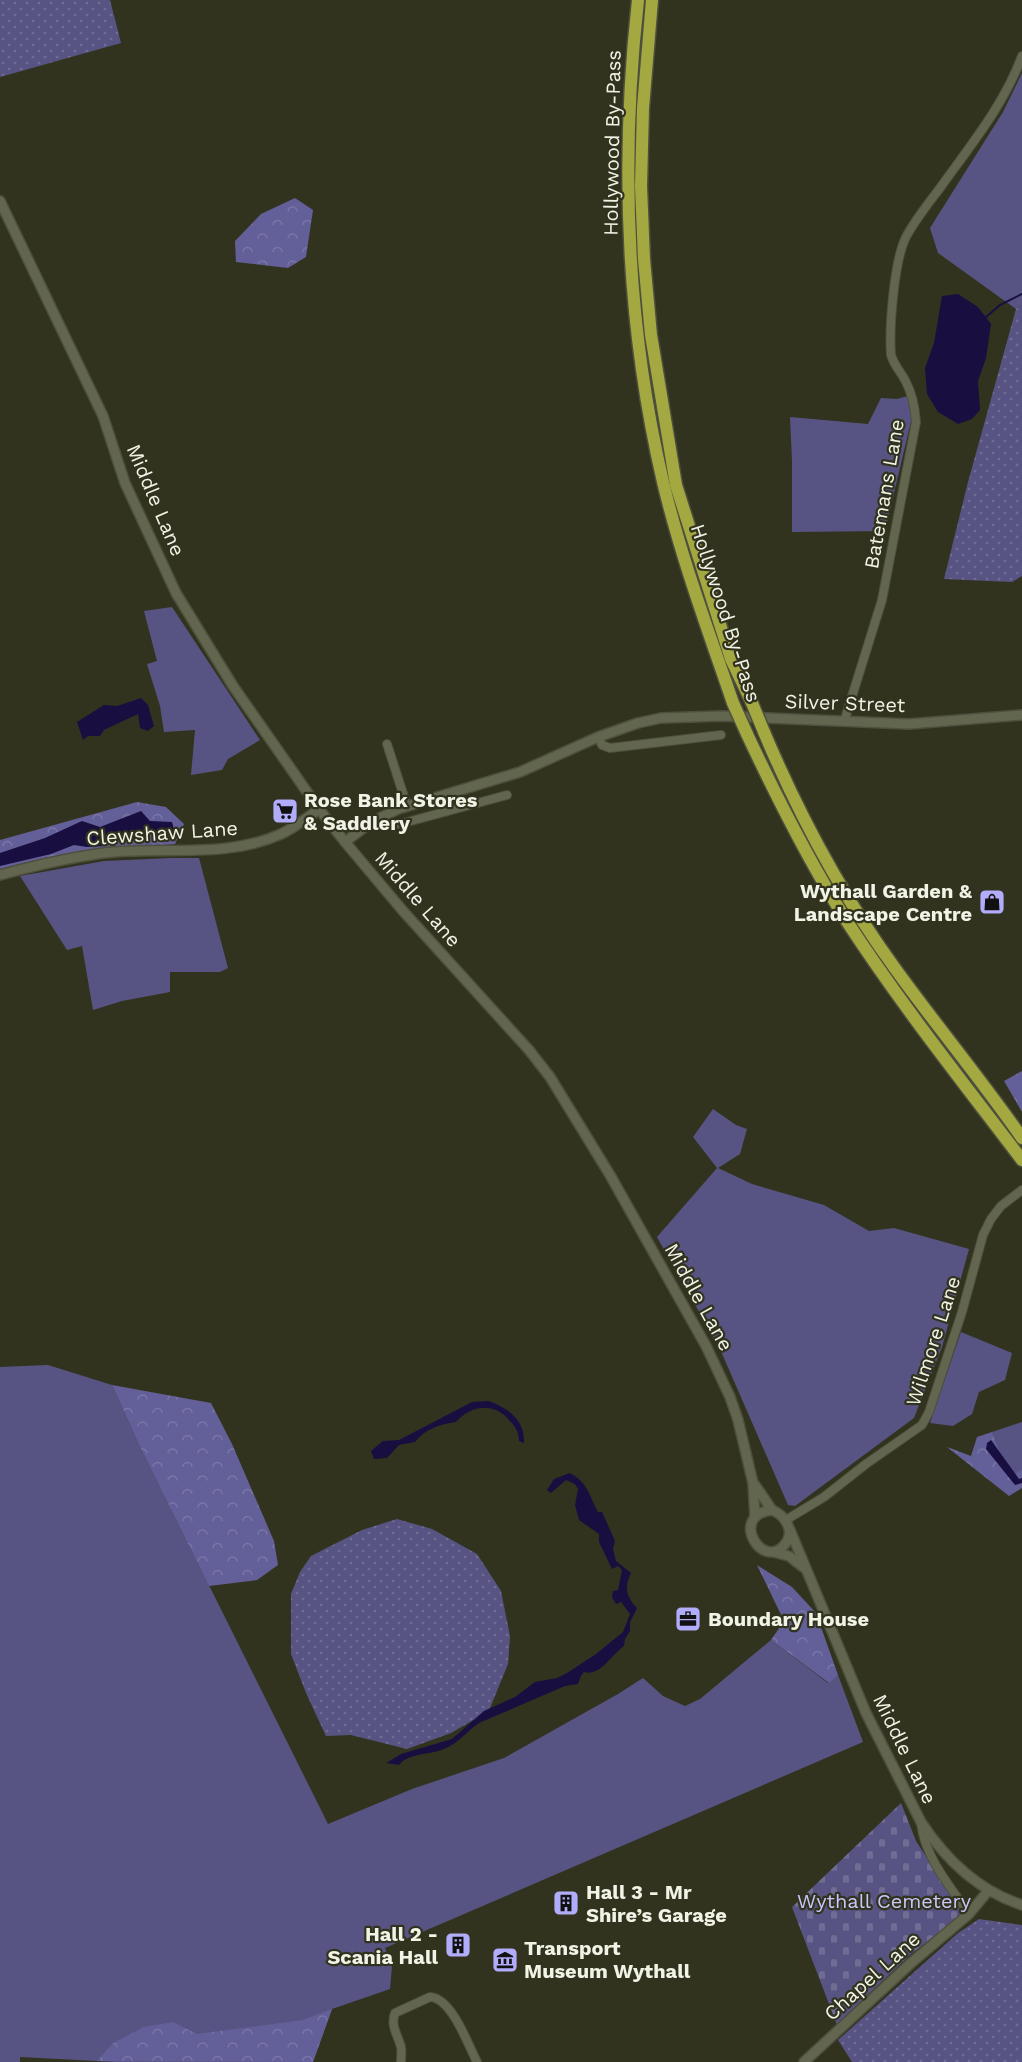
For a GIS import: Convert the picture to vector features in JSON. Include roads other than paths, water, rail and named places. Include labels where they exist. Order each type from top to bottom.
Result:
[{"type":"highway","name":"Hollywood By-Pass","points":[[638,0],[629,108],[627,186],[636,336],[648,413],[664,484],[699,604],[733,703],[793,830],[882,974],[1022,1160]]},
{"type":"highway","name":"Hollywood By-Pass","points":[[652,0],[643,108],[640,186],[651,335],[676,485],[731,659],[807,827],[858,913],[893,965],[1022,1138]]},
{"type":"street","name":"Batemans Lane","points":[[844,722],[882,600],[916,422],[914,403],[891,355],[897,265],[901,249],[919,217],[989,121],[1022,56]]},
{"type":"street","name":"Middle Lane","points":[[0,201],[103,416],[125,483],[176,593],[233,686],[319,809],[404,911],[529,1050],[550,1077],[616,1185],[715,1363],[738,1420],[753,1483],[755,1517],[751,1536],[763,1551],[773,1551],[789,1556],[805,1568]]},
{"type":"street","name":"Silver Street","points":[[345,842],[382,816],[407,806],[520,772],[598,737],[638,723],[661,718],[722,716],[909,724],[1022,715]]},
{"type":"street","points":[[598,737],[602,745],[610,748],[721,735]]},
{"type":"street","points":[[387,744],[407,806]]},
{"type":"street","points":[[382,816],[390,823],[400,824],[507,795]]},
{"type":"street","name":"Clewshaw Lane","points":[[0,875],[48,862],[112,852],[157,849],[202,850],[246,846],[283,833],[319,809]]},
{"type":"street","name":"Wilmore Lane","points":[[786,1520],[825,1497],[866,1464],[922,1425],[929,1412],[962,1312],[982,1235],[991,1219],[1008,1200],[1022,1190]]},
{"type":"street","name":"Middle Lane","points":[[753,1483],[772,1510],[786,1520],[866,1713],[921,1822],[956,1865],[988,1891],[1022,1905]]},
{"type":"street","points":[[755,1517],[762,1511],[772,1510]]},
{"type":"street","points":[[773,1551],[782,1548],[788,1542],[790,1530]]},
{"type":"street","points":[[921,1822],[923,1837],[934,1862],[969,1914]]},
{"type":"street","name":"Chapel Lane","points":[[804,2062],[911,1963],[969,1914],[988,1891]]},
{"type":"street","points":[[400,2062],[402,2050],[392,2023],[393,2017],[395,2013],[430,1996],[438,1999],[459,2022],[477,2062]]},
{"type":"waterway","points":[[986,317],[1000,305],[1022,294]]},
{"type":"place","name":"Rose Bank Stores & Saddlery","points":[[285,811]]},
{"type":"place","name":"Wythall Garden & Landscape Centre","points":[[992,902]]},
{"type":"place","name":"Boundary House","points":[[688,1619]]},
{"type":"place","name":"Hall 3 - Mr Shire’s Garage","points":[[566,1903]]},
{"type":"place","name":"Hall 2 - Scania Hall","points":[[458,1945]]},
{"type":"place","name":"Transport Museum Wythall","points":[[505,1960]]},
{"type":"park label","name":"Wythall Cemetery","points":[[884,1901]]}]
